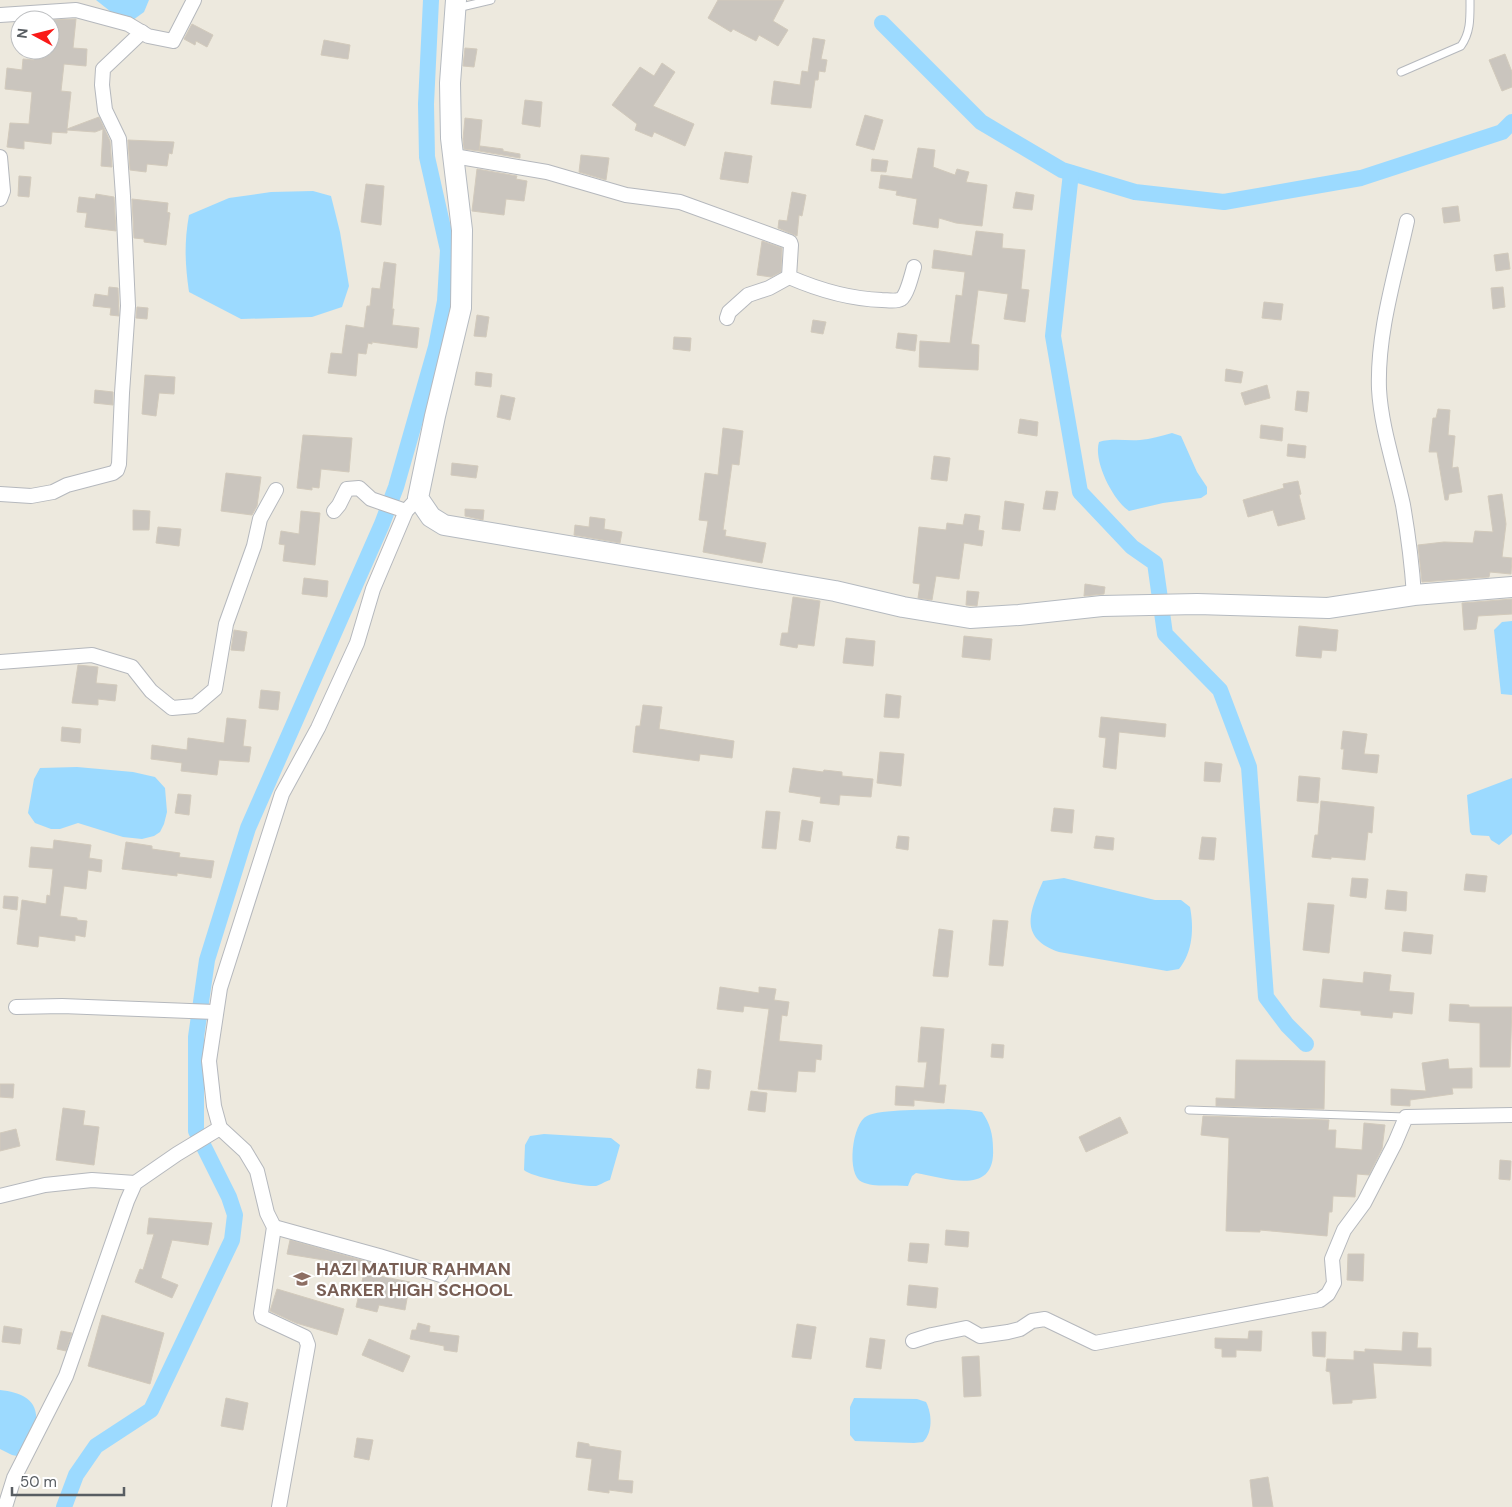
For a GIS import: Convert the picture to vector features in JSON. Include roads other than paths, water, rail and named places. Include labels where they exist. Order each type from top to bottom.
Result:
[{"type":"main road","points":[[456,4],[450,83],[451,138],[462,230],[461,308],[435,416],[407,505],[444,525],[825,589],[903,607],[970,618],[1102,606],[1196,604],[1328,608],[1414,595],[1512,587]]},
{"type":"street","points":[[0,15],[76,10],[128,24],[148,36],[173,41],[194,0]]},
{"type":"street","points":[[0,494],[31,496],[53,492],[67,485],[113,473],[117,470],[119,464],[128,306],[119,139],[105,110],[102,85],[103,69],[142,32]]},
{"type":"street","points":[[454,156],[547,172],[626,195],[680,202],[790,242],[789,278]]},
{"type":"street","points":[[0,157],[3,191],[0,199]]},
{"type":"street","points":[[1407,221],[1386,312],[1379,390],[1387,439],[1402,505],[1412,564],[1414,595]]},
{"type":"street","points":[[727,318],[730,312],[748,295],[769,288],[789,278],[819,290],[860,300],[894,301],[901,299],[905,294],[914,267]]},
{"type":"street","points":[[279,1507],[308,1345],[305,1337],[262,1317],[261,1313],[274,1227],[267,1213],[257,1171],[245,1152],[220,1128],[214,1106],[209,1061],[214,1012],[220,988],[282,794],[318,728],[357,643],[373,589],[407,505],[372,499],[359,488],[353,487],[347,489],[339,505],[334,510]]},
{"type":"street","points":[[0,662],[92,655],[132,667],[151,691],[172,708],[195,706],[215,689],[226,624],[254,546],[260,519],[276,490]]},
{"type":"street","points":[[16,1006],[214,1012]]},
{"type":"street","points":[[913,1341],[932,1334],[966,1328],[980,1336],[1008,1332],[1032,1321],[1045,1319],[1095,1343],[1320,1300],[1328,1294],[1334,1283],[1332,1259],[1344,1230],[1364,1203],[1395,1143],[1406,1117],[1512,1115]]},
{"type":"street","points":[[5,1507],[14,1478],[66,1376],[135,1183],[177,1154],[220,1128]]},
{"type":"street","points":[[0,1196],[45,1185],[92,1180],[135,1183]]},
{"type":"street","points":[[274,1227],[379,1256],[441,1276]]},
{"type":"lane","points":[[456,4],[491,0]]},
{"type":"lane","points":[[1401,72],[1461,46],[1469,28],[1470,0]]},
{"type":"lane","points":[[1189,1110],[1406,1117]]},
{"type":"water","points":[[96,0],[149,0],[144,12],[133,20],[120,19]]},
{"type":"water","points":[[313,191],[331,196],[340,232],[349,286],[342,307],[312,317],[241,319],[189,292],[186,235],[189,215],[229,198],[271,192]]},
{"type":"water","points":[[1172,433],[1181,436],[1197,472],[1207,487],[1207,494],[1201,498],[1163,503],[1129,511],[1117,498],[1106,479],[1099,459],[1099,442],[1109,440],[1144,440]]},
{"type":"water","points":[[1512,621],[1512,695],[1501,694],[1494,630],[1502,622]]},
{"type":"water","points":[[77,767],[133,772],[155,777],[165,788],[167,812],[160,832],[154,836],[142,839],[123,837],[78,823],[60,829],[51,829],[35,823],[28,813],[34,779],[40,768]]},
{"type":"water","points":[[1512,778],[1512,834],[1499,845],[1491,840],[1489,836],[1472,835],[1470,832],[1467,795]]},
{"type":"water","points":[[1064,878],[1155,900],[1181,900],[1190,907],[1192,931],[1190,947],[1179,969],[1167,971],[1059,952],[1038,940],[1033,932],[1031,914],[1043,881]]},
{"type":"water","points":[[948,1109],[982,1112],[987,1120],[992,1138],[992,1163],[986,1173],[978,1179],[967,1181],[954,1180],[916,1173],[912,1176],[908,1186],[867,1184],[857,1177],[854,1170],[853,1149],[858,1128],[867,1116],[893,1111]]},
{"type":"water","points":[[544,1134],[611,1138],[620,1145],[610,1180],[596,1186],[581,1185],[528,1173],[524,1170],[525,1145],[530,1136]]},
{"type":"water","points":[[0,1390],[27,1398],[34,1408],[36,1423],[22,1457],[12,1455],[0,1449]]},
{"type":"water","points":[[854,1398],[917,1399],[926,1402],[929,1412],[929,1433],[923,1442],[914,1443],[855,1441],[850,1435],[850,1407]]},
{"type":"waterway","points":[[64,1507],[76,1475],[96,1446],[151,1410],[232,1240],[235,1215],[229,1197],[196,1131],[196,1037],[207,960],[248,828],[382,524],[396,487],[436,347],[445,301],[448,250],[427,157],[426,104],[431,0]]},
{"type":"waterway","points":[[882,23],[981,122],[1062,170],[1135,192],[1224,202],[1361,178],[1502,132],[1512,122]]},
{"type":"waterway","points":[[1071,173],[1053,336],[1080,492],[1132,547],[1155,563],[1165,634],[1220,690],[1249,767],[1266,997],[1287,1025],[1306,1044]]},
{"type":"place","name":"HAZI MATIUR RAHMAN SARKER HIGH SCHOOL","points":[[302,1279]]}]
